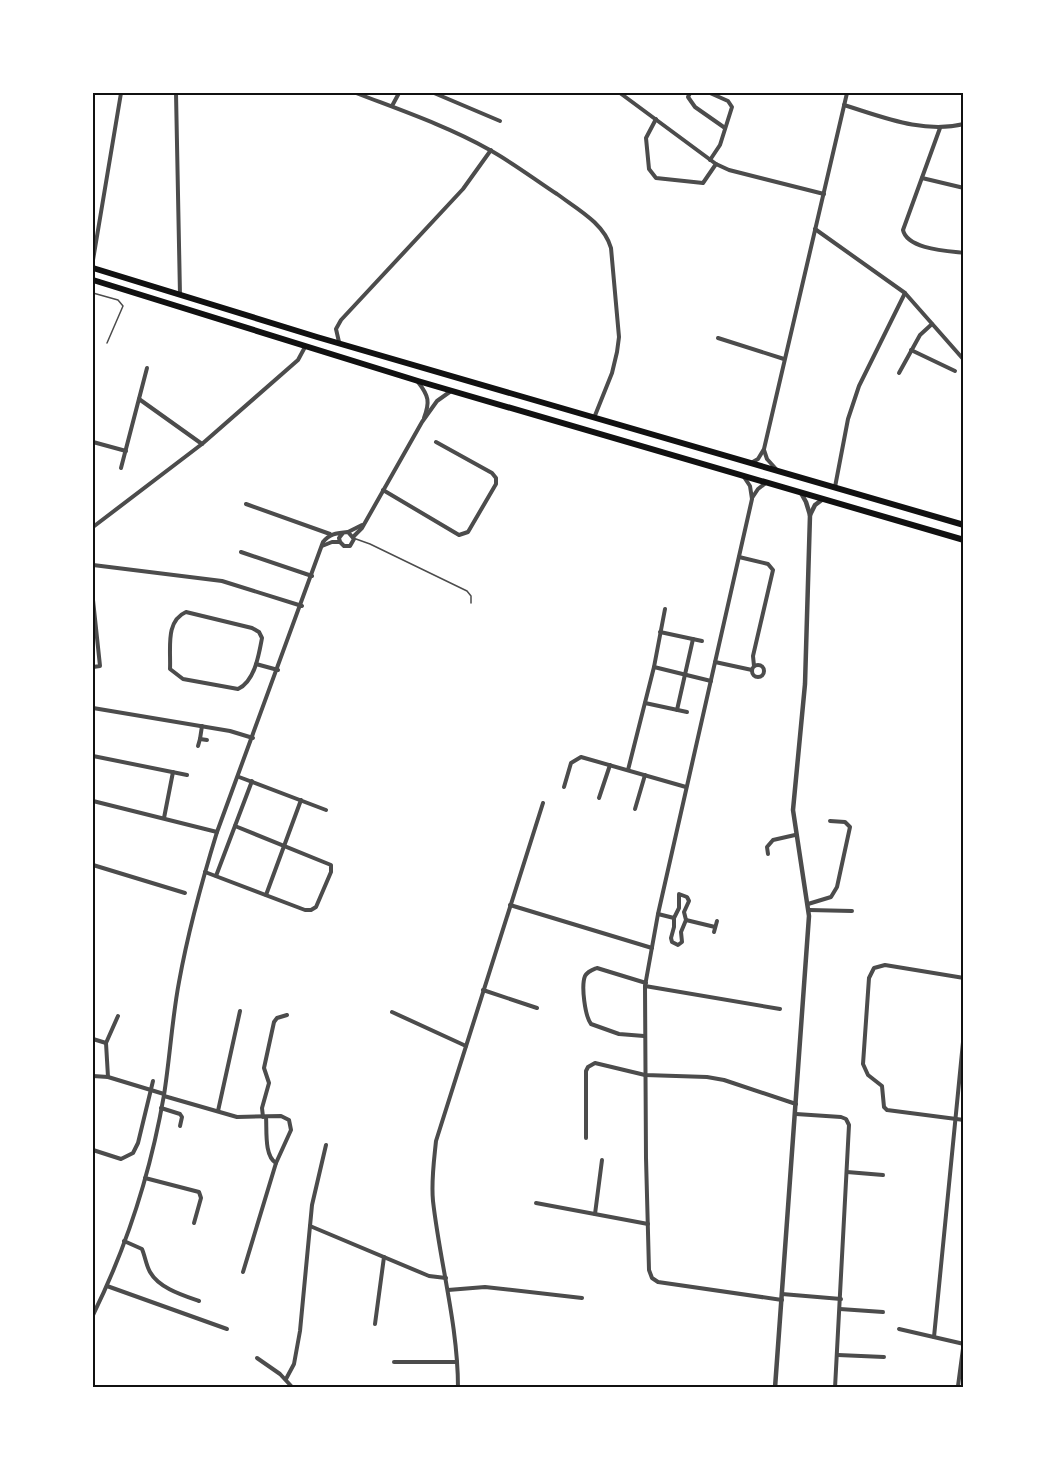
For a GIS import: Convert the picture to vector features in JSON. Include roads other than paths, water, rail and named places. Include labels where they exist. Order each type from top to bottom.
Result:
[{"type":"main road","points":[[96,269],[340,344],[964,525]]},
{"type":"main road","points":[[93,280],[451,391],[964,540]]},
{"type":"main road","points":[[699,462],[702,449]]},
{"type":"street","points":[[96,269],[94,258],[122,93]]},
{"type":"street","points":[[176,93],[180,295]]},
{"type":"street","points":[[356,93],[392,106],[491,150],[580,211],[602,229],[609,238],[612,248],[619,337],[616,363],[594,418]]},
{"type":"street","points":[[392,106],[399,93]]},
{"type":"street","points":[[434,93],[500,120]]},
{"type":"street","points":[[620,93],[716,164],[729,170],[824,194]]},
{"type":"street","points":[[690,93],[688,98],[694,107],[725,128]]},
{"type":"street","points":[[710,93],[732,103],[732,107],[720,145],[710,160]]},
{"type":"street","points":[[751,463],[760,456],[764,449],[847,93]]},
{"type":"street","points":[[844,105],[911,125],[940,128],[964,124]]},
{"type":"street","points":[[656,120],[646,138],[649,169],[656,178],[703,183],[716,164]]},
{"type":"street","points":[[940,128],[903,230],[909,241],[964,253]]},
{"type":"street","points":[[340,344],[336,333],[341,320],[463,189],[491,150]]},
{"type":"street","points":[[922,178],[964,188]]},
{"type":"street","points":[[815,230],[905,293],[964,360]]},
{"type":"street","points":[[835,487],[848,419],[859,386],[905,293]]},
{"type":"street","points":[[899,373],[920,335],[932,324]]},
{"type":"street","points":[[718,338],[784,358]]},
{"type":"street","points":[[93,528],[202,444],[298,360],[306,347]]},
{"type":"street","points":[[911,350],[955,371]]},
{"type":"street","points":[[121,468],[147,368]]},
{"type":"street","points":[[418,381],[427,394],[429,402],[422,422]]},
{"type":"street","points":[[322,547],[328,543],[340,542],[348,546],[353,543],[353,538],[360,531],[422,422],[437,401],[451,391]]},
{"type":"street","points":[[139,399],[202,444]]},
{"type":"street","points":[[93,442],[126,451]]},
{"type":"street","points":[[383,490],[459,535],[468,532],[496,484],[496,478],[492,473],[436,442]]},
{"type":"street","points":[[764,449],[767,459],[777,470]]},
{"type":"street","points":[[743,476],[750,486],[752,499]]},
{"type":"street","points":[[766,482],[752,499],[686,787],[652,948],[646,985],[644,1036],[650,1273],[656,1281],[782,1300]]},
{"type":"street","points":[[775,1388],[796,1114],[808,907],[793,810],[805,684],[810,515],[799,491]]},
{"type":"street","points":[[810,515],[824,498]]},
{"type":"street","points":[[246,504],[331,534],[354,531],[365,522]]},
{"type":"street","points":[[346,533],[353,538]]},
{"type":"street","points":[[340,542],[339,538],[346,533]]},
{"type":"street","points":[[93,1315],[107,1286],[145,1178],[164,1095],[179,982],[205,872],[217,832],[322,547],[326,538],[331,534]]},
{"type":"street","points":[[241,552],[312,576]]},
{"type":"street","points":[[715,662],[753,668],[753,656],[773,570],[768,564],[739,557]]},
{"type":"street","points":[[93,565],[222,581],[302,606]]},
{"type":"street","points":[[93,600],[100,666],[93,667]]},
{"type":"street","points":[[628,770],[654,667],[665,609]]},
{"type":"street","points":[[186,612],[252,628],[259,632],[262,638],[256,664],[246,683],[238,688],[183,679],[171,669],[172,624],[178,615],[186,612]]},
{"type":"street","points":[[660,632],[702,641]]},
{"type":"street","points":[[677,710],[693,639]]},
{"type":"street","points":[[256,664],[278,670]]},
{"type":"street","points":[[654,667],[711,681]]},
{"type":"street","points":[[645,703],[687,712]]},
{"type":"street","points":[[93,708],[236,732],[252,738]]},
{"type":"street","points":[[198,746],[202,726]]},
{"type":"street","points":[[200,739],[207,740]]},
{"type":"street","points":[[93,756],[187,775]]},
{"type":"street","points":[[564,787],[572,763],[578,758],[686,787]]},
{"type":"street","points":[[599,798],[610,765]]},
{"type":"street","points":[[164,818],[173,772]]},
{"type":"street","points":[[635,808],[645,776]]},
{"type":"street","points":[[239,777],[326,810]]},
{"type":"street","points":[[216,876],[252,781]]},
{"type":"street","points":[[266,895],[301,800]]},
{"type":"street","points":[[93,801],[217,832]]},
{"type":"street","points":[[458,1388],[448,1290],[433,1200],[432,1178],[436,1141],[543,803]]},
{"type":"street","points":[[808,907],[831,897],[837,887],[850,827],[845,822],[830,821]]},
{"type":"street","points":[[205,872],[311,910],[316,907],[331,872],[332,867],[329,864],[235,826]]},
{"type":"street","points":[[768,854],[767,847],[773,840],[795,834]]},
{"type":"street","points":[[93,865],[185,893]]},
{"type":"street","points":[[670,893],[686,896],[689,900],[674,918],[671,939],[676,945],[682,942],[681,931],[686,920]]},
{"type":"street","points":[[679,894],[681,910],[686,920],[715,927]]},
{"type":"street","points":[[510,905],[652,948]]},
{"type":"street","points":[[808,907],[852,911]]},
{"type":"street","points":[[658,915],[674,918]]},
{"type":"street","points":[[714,932],[717,921]]},
{"type":"street","points":[[674,929],[681,931]]},
{"type":"street","points":[[964,978],[881,965],[871,971],[863,1064],[868,1075],[882,1086],[884,1107],[891,1113],[964,1120]]},
{"type":"street","points":[[644,1036],[619,1034],[591,1024],[585,1013],[584,981],[587,974],[597,968],[646,985],[780,1009]]},
{"type":"street","points":[[483,990],[537,1008]]},
{"type":"street","points":[[218,1111],[240,1011]]},
{"type":"street","points":[[392,1012],[466,1046]]},
{"type":"street","points":[[276,1164],[269,1155],[262,1108],[269,1083],[264,1068],[274,1022],[277,1018],[287,1015]]},
{"type":"street","points":[[108,1077],[106,1043],[118,1016]]},
{"type":"street","points":[[934,1337],[964,1032]]},
{"type":"street","points":[[93,1039],[106,1043]]},
{"type":"street","points":[[586,1138],[586,1071],[588,1066],[598,1063],[645,1076],[715,1078],[796,1104]]},
{"type":"street","points":[[93,1076],[108,1077],[243,1118],[284,1117],[291,1123],[291,1130],[276,1164],[243,1272]]},
{"type":"street","points":[[93,1150],[122,1159],[133,1153],[138,1143],[153,1081]]},
{"type":"street","points":[[161,1108],[180,1114],[182,1117],[180,1126]]},
{"type":"street","points":[[796,1114],[841,1117],[846,1119],[849,1125],[835,1388]]},
{"type":"street","points":[[286,1379],[294,1364],[300,1330],[313,1195],[326,1145]]},
{"type":"street","points":[[595,1214],[602,1160]]},
{"type":"street","points":[[847,1172],[883,1175]]},
{"type":"street","points":[[145,1178],[199,1192],[201,1198],[194,1223]]},
{"type":"street","points":[[536,1203],[648,1224]]},
{"type":"street","points":[[310,1226],[429,1276],[446,1278]]},
{"type":"street","points":[[124,1241],[142,1249],[147,1267],[158,1281],[180,1294],[199,1301]]},
{"type":"street","points":[[375,1324],[384,1257]]},
{"type":"street","points":[[107,1286],[226,1329]]},
{"type":"street","points":[[448,1290],[484,1287],[582,1298]]},
{"type":"street","points":[[782,1294],[840,1299]]},
{"type":"street","points":[[840,1309],[883,1312]]},
{"type":"street","points":[[899,1329],[964,1343],[956,1387],[964,1387]]},
{"type":"street","points":[[838,1355],[884,1357]]},
{"type":"street","points":[[257,1358],[286,1379],[293,1388]]},
{"type":"street","points":[[394,1362],[457,1362]]},
{"type":"lane","points":[[93,293],[118,300],[123,306],[107,343]]},
{"type":"lane","points":[[353,538],[467,591],[471,596],[471,603]]}]
